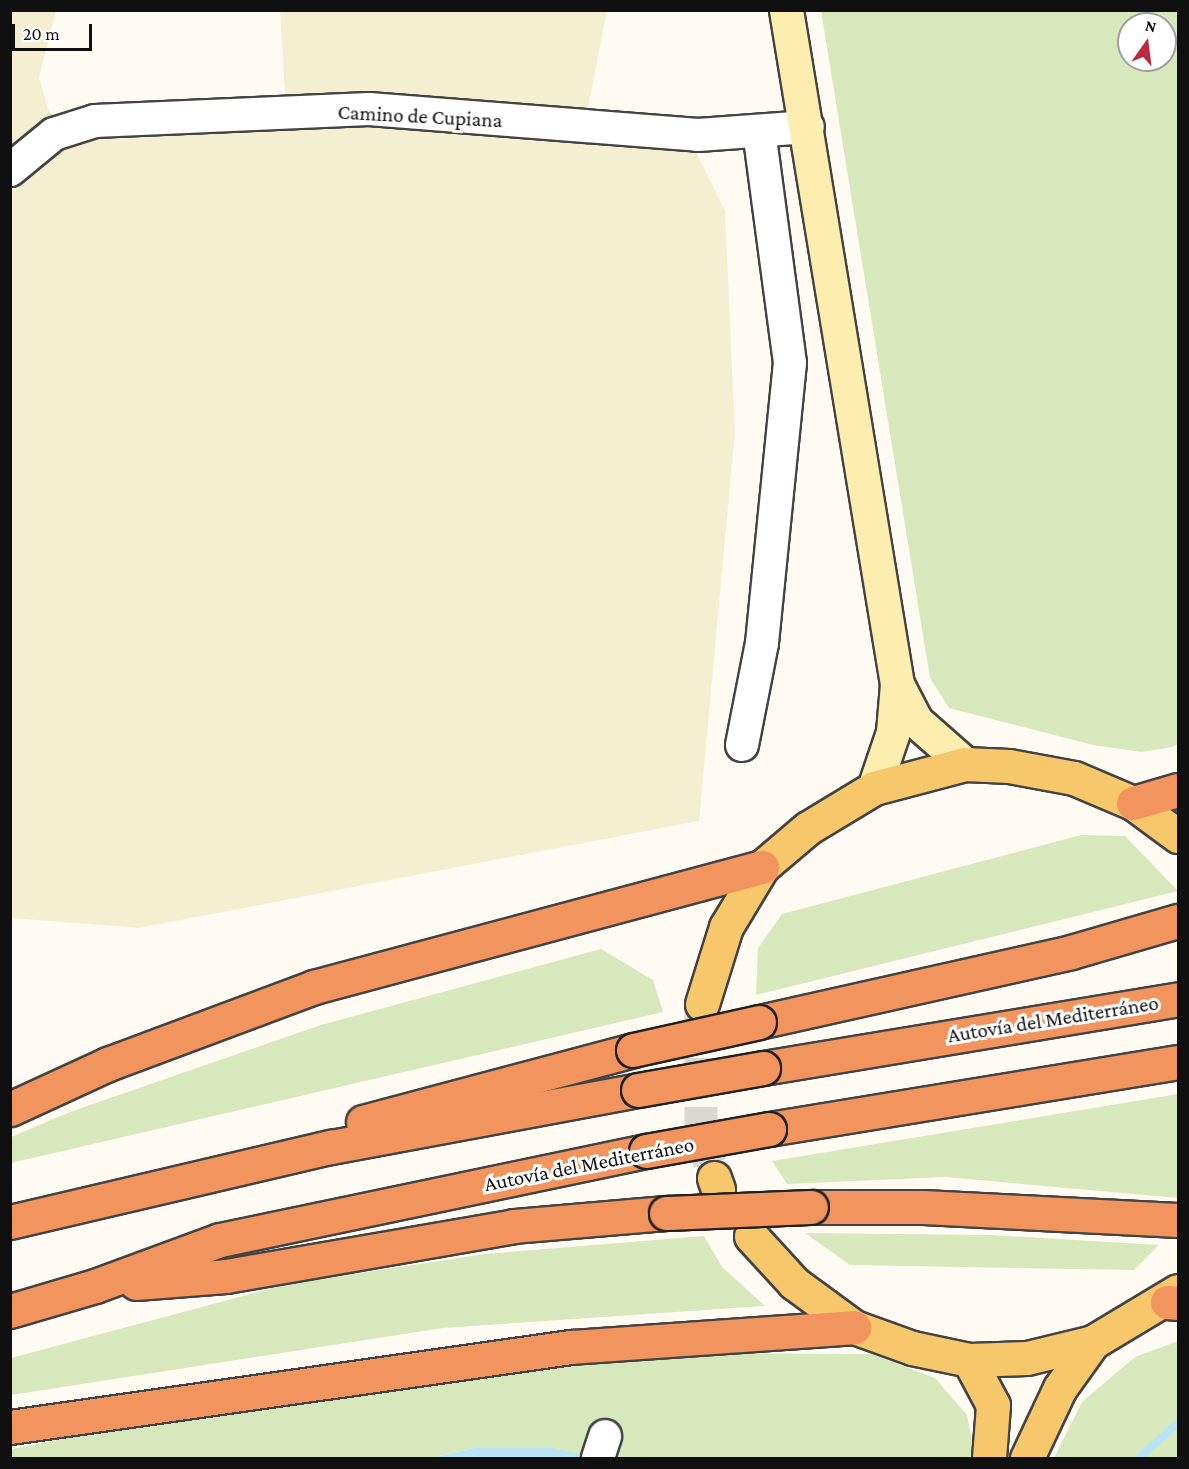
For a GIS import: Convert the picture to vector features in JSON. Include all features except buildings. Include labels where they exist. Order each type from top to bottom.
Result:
[{"type":"highway","points":[[1133,802],[1179,790]]},
{"type":"highway","points":[[10,1109],[108,1064],[314,987],[762,867]]},
{"type":"highway","points":[[43,1212],[633,1050],[1071,952],[1179,921]]},
{"type":"highway","name":"Autovía del Mediterráneo","points":[[10,1222],[43,1212],[331,1147],[763,1068],[1179,999]]},
{"type":"highway","name":"Autovía del Mediterráneo","points":[[10,1311],[95,1286],[220,1240],[646,1151],[1179,1062]]},
{"type":"highway","points":[[95,1286],[226,1276],[514,1226],[666,1213],[811,1207],[1171,1220]]},
{"type":"highway","points":[[10,1426],[560,1348],[854,1327]]},
{"type":"main road","points":[[786,10],[808,127],[897,684],[893,732],[874,788]]},
{"type":"main road","points":[[897,684],[916,721],[965,764]]},
{"type":"main road","points":[[702,1004],[726,927],[762,867],[808,828],[874,788],[965,764],[1074,778],[1133,802],[1179,836]]},
{"type":"main road","points":[[751,1236],[794,1283],[854,1327],[912,1348],[969,1360],[1027,1358],[1093,1342],[1175,1298]]},
{"type":"main road","points":[[1027,1458],[1060,1388],[1093,1342]]},
{"type":"main road","points":[[969,1360],[993,1405],[991,1453]]},
{"type":"street","name":"Camino de Cupiana","points":[[10,170],[54,134],[95,121],[369,109],[698,135],[808,127]]},
{"type":"street","points":[[741,745],[762,643],[790,363],[759,132]]},
{"type":"shaded area","points":[[11,11],[56,11],[39,78],[49,112],[11,144]]},
{"type":"shaded area","points":[[280,11],[607,11],[588,108],[285,96]]},
{"type":"shaded area","points":[[435,124],[695,150],[725,211],[735,432],[699,821],[139,928],[11,918],[11,178],[42,153],[93,134]]},
{"type":"green space","points":[[821,11],[1178,11],[1178,744],[1142,752],[1093,745],[949,708],[930,678]]},
{"type":"green space","points":[[49,112],[59,118],[11,155],[11,144]]},
{"type":"green space","points":[[1081,835],[1125,836],[1178,891],[756,995],[758,948],[782,914]]},
{"type":"green space","points":[[601,949],[653,980],[663,1012],[11,1163],[11,1137],[70,1112],[321,1025]]},
{"type":"green space","points":[[1178,1094],[1178,1198],[945,1177],[787,1184],[772,1161]]},
{"type":"green space","points":[[805,1233],[990,1235],[1159,1245],[1134,1270],[850,1265]]},
{"type":"green space","points":[[704,1236],[722,1267],[765,1306],[443,1328],[11,1395],[11,1358],[288,1284],[485,1254]]},
{"type":"green space","points":[[1178,1341],[1178,1458],[1054,1458],[1082,1402],[1135,1357]]},
{"type":"green space","points":[[645,1353],[871,1354],[935,1378],[967,1415],[972,1441],[1027,1458],[593,1458],[474,1448],[432,1458],[11,1458],[11,1449],[120,1428]]},
{"type":"water","points":[[474,1448],[553,1448],[593,1458],[432,1458]]},
{"type":"waterway","points":[[1139,1458],[1178,1423]]},
{"type":"tunnel","points":[[701,1009],[701,1131],[714,1178]]}]
